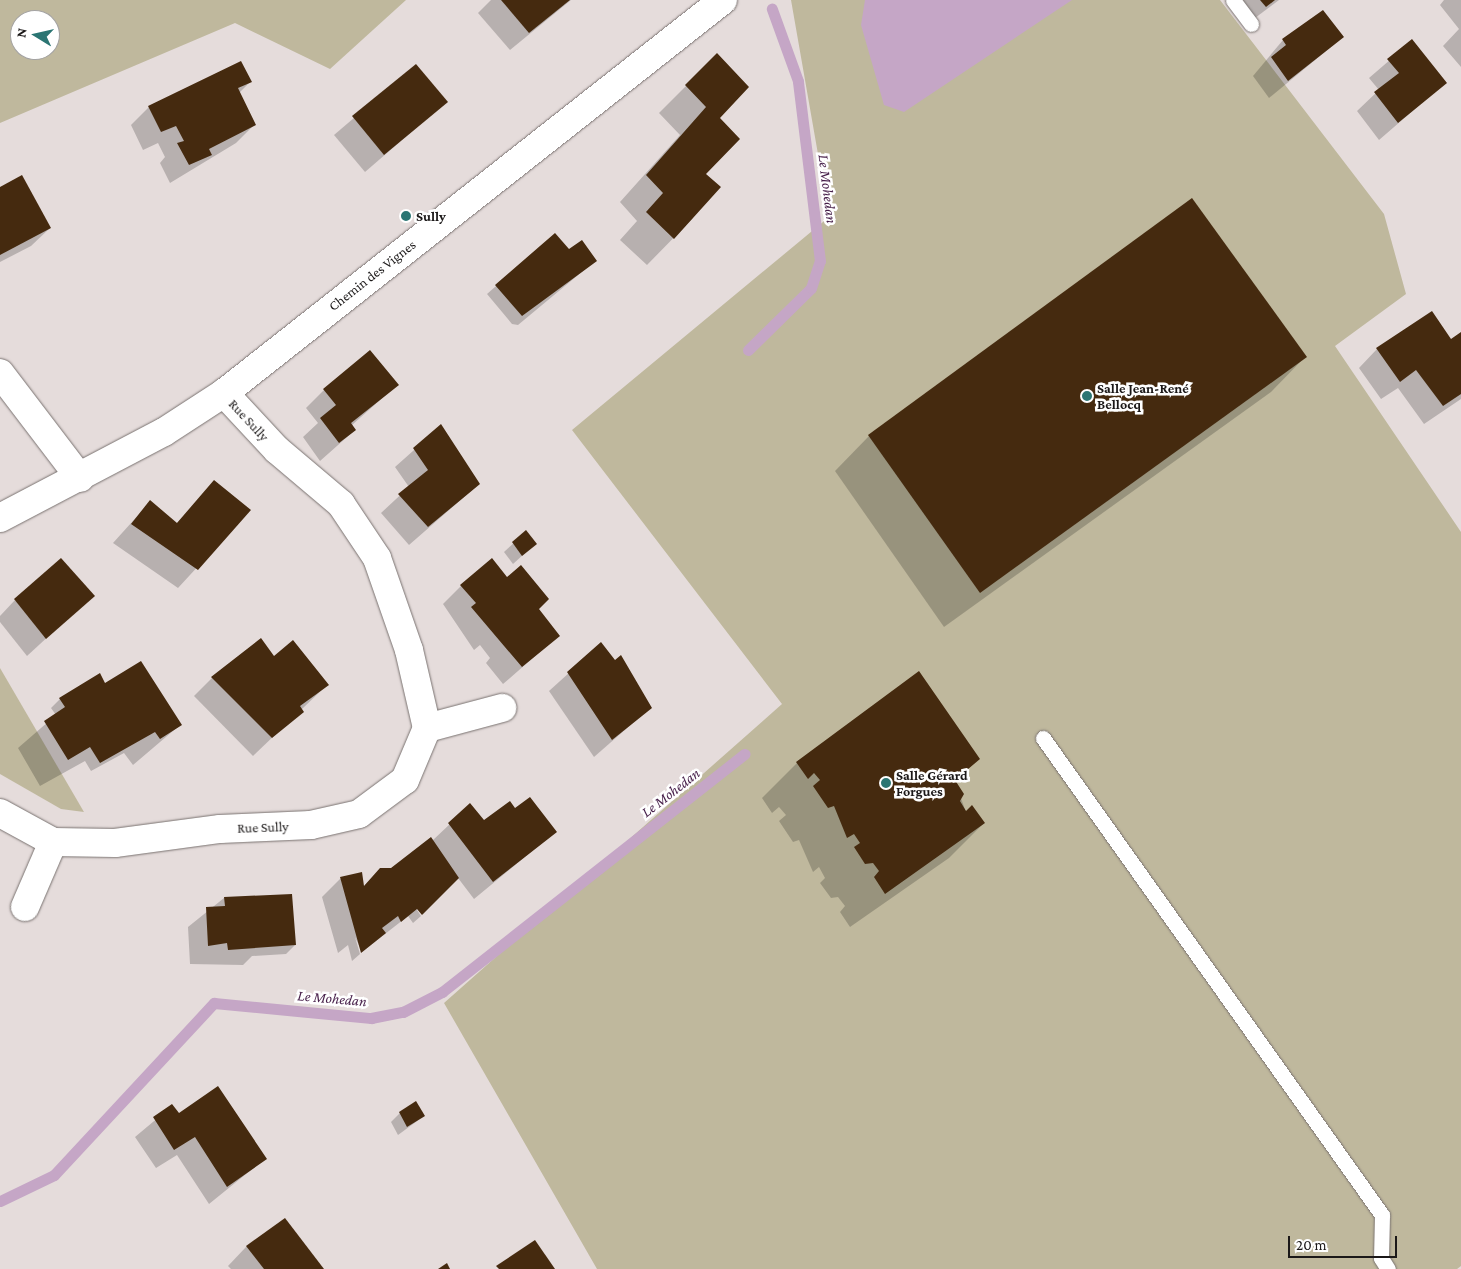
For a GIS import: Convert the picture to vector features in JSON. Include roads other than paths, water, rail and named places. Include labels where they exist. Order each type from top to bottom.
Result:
[{"type":"street","name":"Chemin des Vignes","points":[[0,518],[80,478],[224,392],[723,0]]},
{"type":"street","points":[[0,373],[80,478]]},
{"type":"street","name":"Rue Sully","points":[[0,813],[53,842],[115,843],[220,829],[311,826],[359,814],[405,780],[427,728],[409,650],[377,558],[341,504],[277,450],[224,392]]},
{"type":"street","points":[[427,728],[502,708]]},
{"type":"street","points":[[25,906],[53,842]]},
{"type":"lane","points":[[1233,0],[1251,24]]},
{"type":"lane","points":[[1043,738],[1382,1215],[1381,1258],[1388,1269]]},
{"type":"waterway","name":"Le Mohedan","points":[[748,350],[811,288],[820,261],[798,81],[772,9]]},
{"type":"waterway","name":"Le Mohedan","points":[[0,1201],[54,1175],[214,1003],[371,1018],[403,1012],[442,992],[744,754]]},
{"type":"place","name":"Sully","points":[[406,216]]},
{"type":"place","name":"Salle Jean-René Bellocq","points":[[1087,396]]},
{"type":"place","name":"Salle Gérard Forgues","points":[[886,783]]}]
